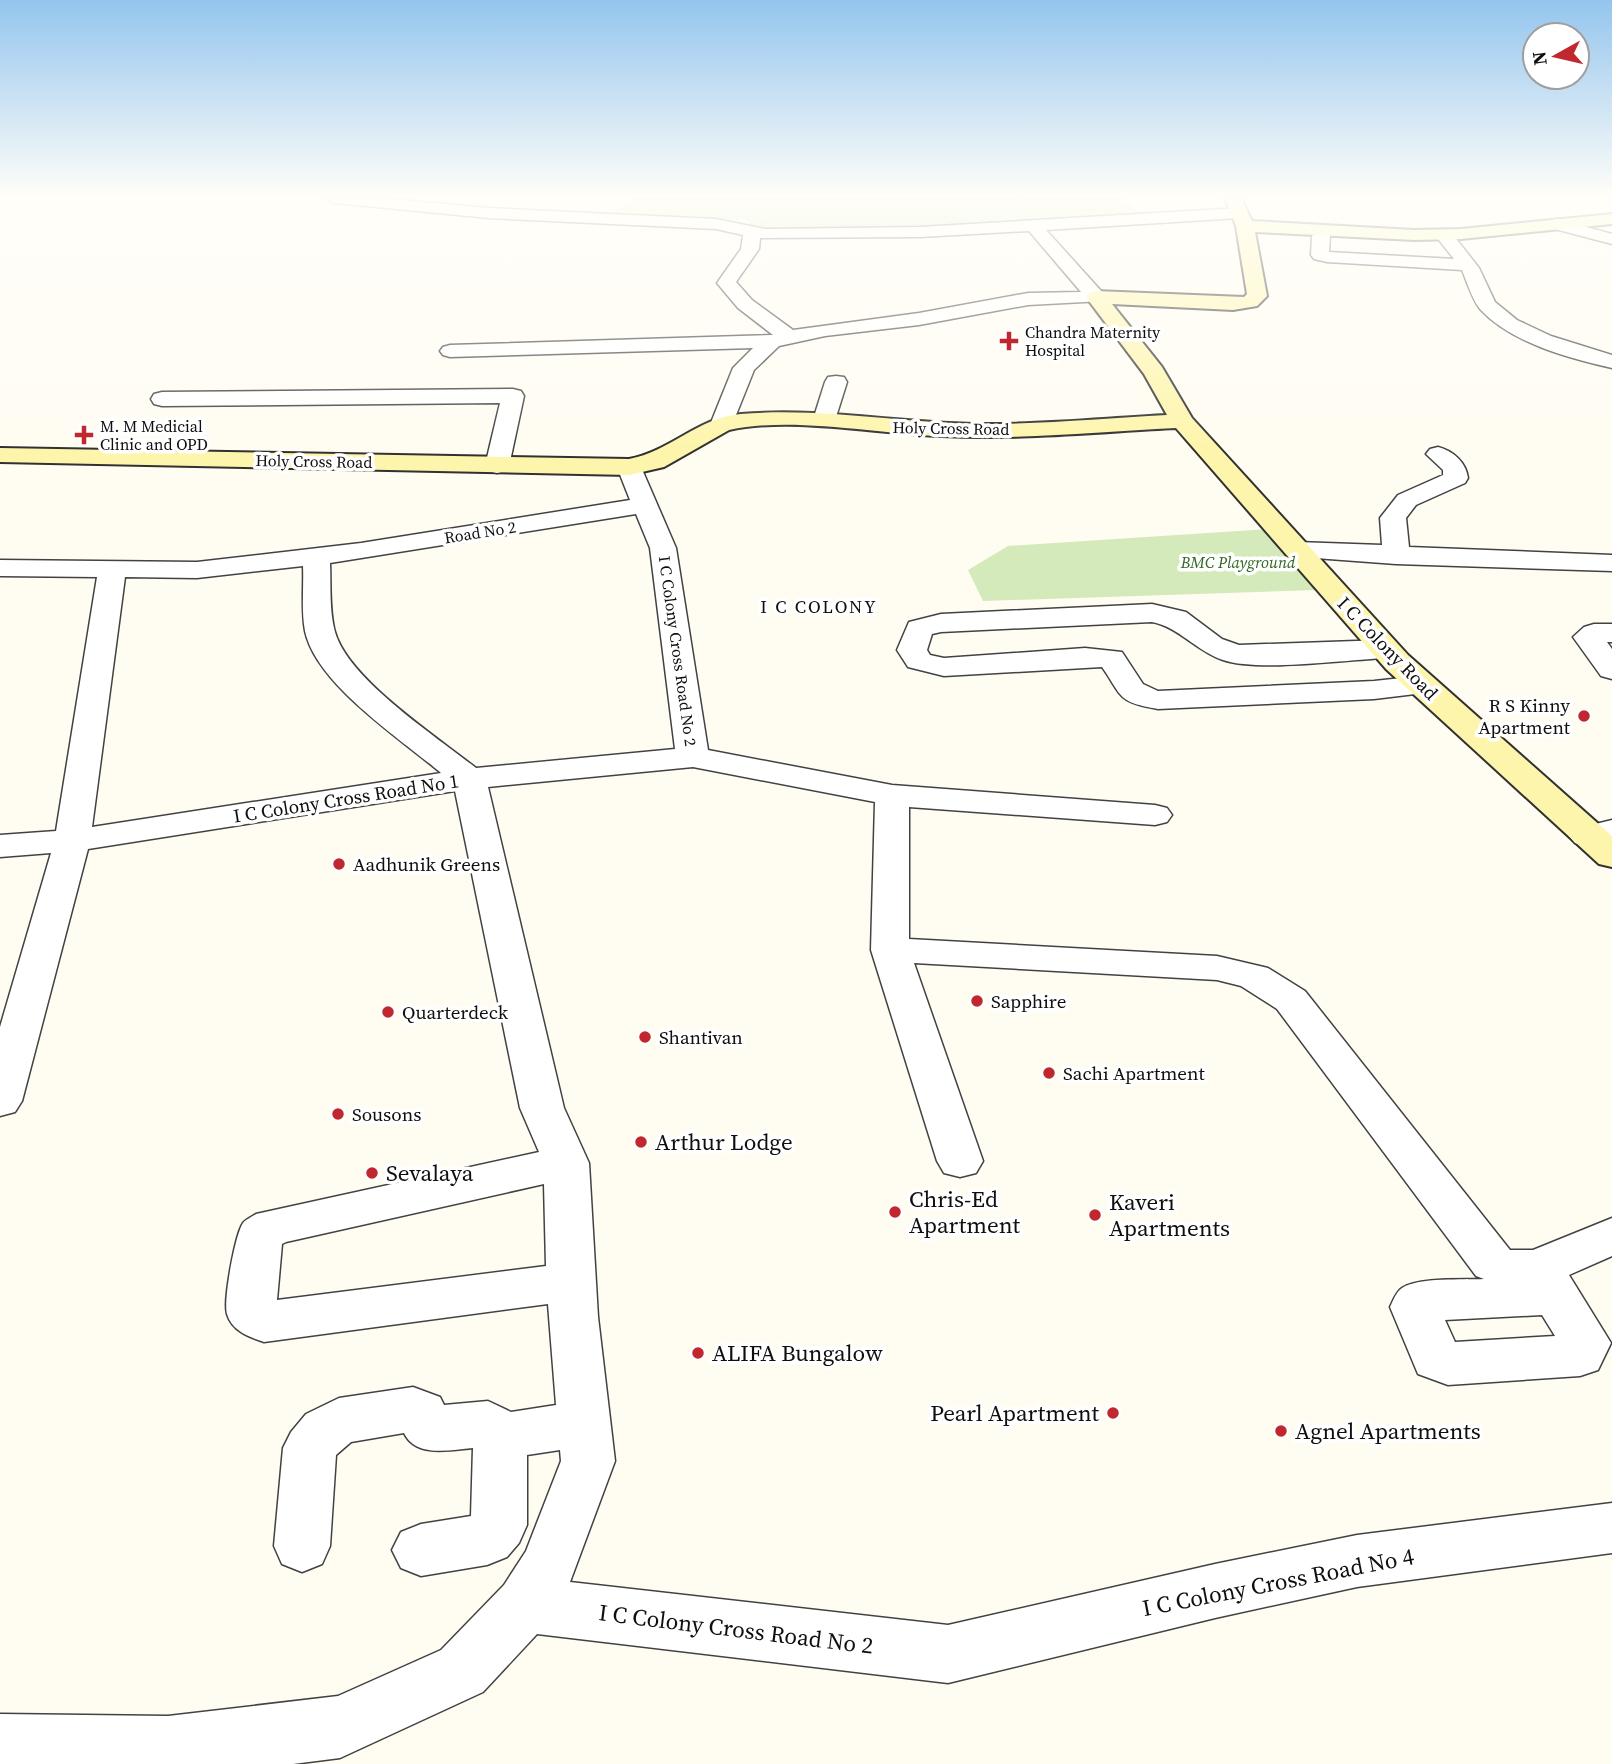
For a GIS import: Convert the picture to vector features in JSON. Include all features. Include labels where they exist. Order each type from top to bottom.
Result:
[{"type":"street","points":[[729,280],[726,284],[780,339]]},
{"type":"street","points":[[1081,280],[1096,297]]},
{"type":"street","points":[[450,351],[780,339],[1028,299],[1096,297],[1233,304],[1250,302],[1257,296],[1254,280]]},
{"type":"street","points":[[1482,280],[1488,305],[1510,324],[1544,340],[1612,362]]},
{"type":"street","points":[[1487,280],[1536,325],[1612,350]]},
{"type":"street","name":"I C Colony Road","points":[[1096,297],[1154,372],[1182,421],[1385,649],[1421,685],[1604,841]]},
{"type":"street","points":[[629,467],[662,459],[721,425],[744,368],[780,339]]},
{"type":"street","points":[[631,365],[754,359]]},
{"type":"street","points":[[824,420],[836,382]]},
{"type":"street","points":[[162,399],[513,396],[496,466]]},
{"type":"street","name":"Holy Cross Road","points":[[721,425],[754,419],[824,420],[909,428],[986,431],[1182,421]]},
{"type":"street","points":[[1396,556],[1394,519],[1407,500],[1456,478],[1455,468],[1438,454]]},
{"type":"street","name":"Holy Cross Road","points":[[0,455],[629,467]]},
{"type":"street","name":"I C Colony Cross Road No 2","points":[[629,467],[663,548],[693,757]]},
{"type":"street","name":"Road No 2","points":[[0,568],[197,570],[316,556],[643,505]]},
{"type":"street","points":[[1297,550],[1612,563]]},
{"type":"street","points":[[0,1745],[168,1748],[340,1727],[461,1671],[525,1605],[549,1565],[588,1461],[573,1317],[566,1163],[542,1108],[469,779],[349,681],[330,656],[320,631],[316,556]]},
{"type":"street","points":[[0,1101],[72,841],[112,570]]},
{"type":"street","points":[[1385,649],[1235,654],[1212,645],[1176,618],[1152,614],[941,623],[919,628],[912,650],[919,662],[944,667],[1085,657],[1111,658],[1119,667],[1129,689],[1140,698],[1158,700],[1355,691],[1421,685]]},
{"type":"street","points":[[1612,633],[1594,633],[1588,637],[1612,670]]},
{"type":"street","points":[[1326,652],[1355,691]]},
{"type":"street","points":[[693,757],[892,795],[1155,815]]},
{"type":"street","name":"I C Colony Cross Road No 1","points":[[0,846],[72,841],[469,779],[693,757]]},
{"type":"street","points":[[892,795],[890,950],[960,1161]]},
{"type":"street","points":[[890,950],[1217,968],[1254,977],[1291,1000],[1493,1263],[1546,1282],[1612,1236]]},
{"type":"street","points":[[566,1163],[273,1227],[261,1234],[258,1243],[251,1312],[264,1322],[573,1282]]},
{"type":"street","points":[[302,1546],[310,1448],[325,1430],[339,1421],[413,1409],[421,1413],[426,1424],[434,1429],[488,1424],[500,1436],[499,1525],[486,1539],[421,1550]]},
{"type":"street","points":[[500,1436],[584,1424]]},
{"type":"street","name":"I C Colony Cross Road No 4","points":[[948,1654],[1215,1591],[1357,1562],[1612,1528]]},
{"type":"street","name":"I C Colony Cross Road No 2","points":[[525,1605],[948,1654]]},
{"type":"green space","name":"BMC Playground","points":[[1269,529],[1317,590],[983,601],[968,570],[1008,546]]},
{"type":"place","name":"Chandra Maternity Hospital","points":[[1009,341]]},
{"type":"place","name":"M. M Medicial Clinic and OPD","points":[[84,435]]},
{"type":"place","name":"R S Kinny Apartment","points":[[1584,716]]},
{"type":"place","name":"Aadhunik Greens","points":[[339,864]]},
{"type":"place","name":"Sapphire","points":[[977,1001]]},
{"type":"place","name":"Quarterdeck","points":[[388,1012]]},
{"type":"place","name":"Shantivan","points":[[645,1037]]},
{"type":"place","name":"Sachi Apartment","points":[[1049,1073]]},
{"type":"place","name":"Sousons","points":[[338,1114]]},
{"type":"place","name":"Arthur Lodge","points":[[641,1142]]},
{"type":"place","name":"Sevalaya","points":[[372,1173]]},
{"type":"place","name":"Chris-Ed Apartment","points":[[895,1212]]},
{"type":"place","name":"Kaveri Apartments","points":[[1095,1215]]},
{"type":"place","name":"ALIFA Bungalow","points":[[698,1353]]},
{"type":"place","name":"Pearl Apartment","points":[[1113,1413]]},
{"type":"place","name":"Agnel Apartments","points":[[1281,1431]]},
{"type":"district","name":"I C COLONY","points":[[819,607]]}]
